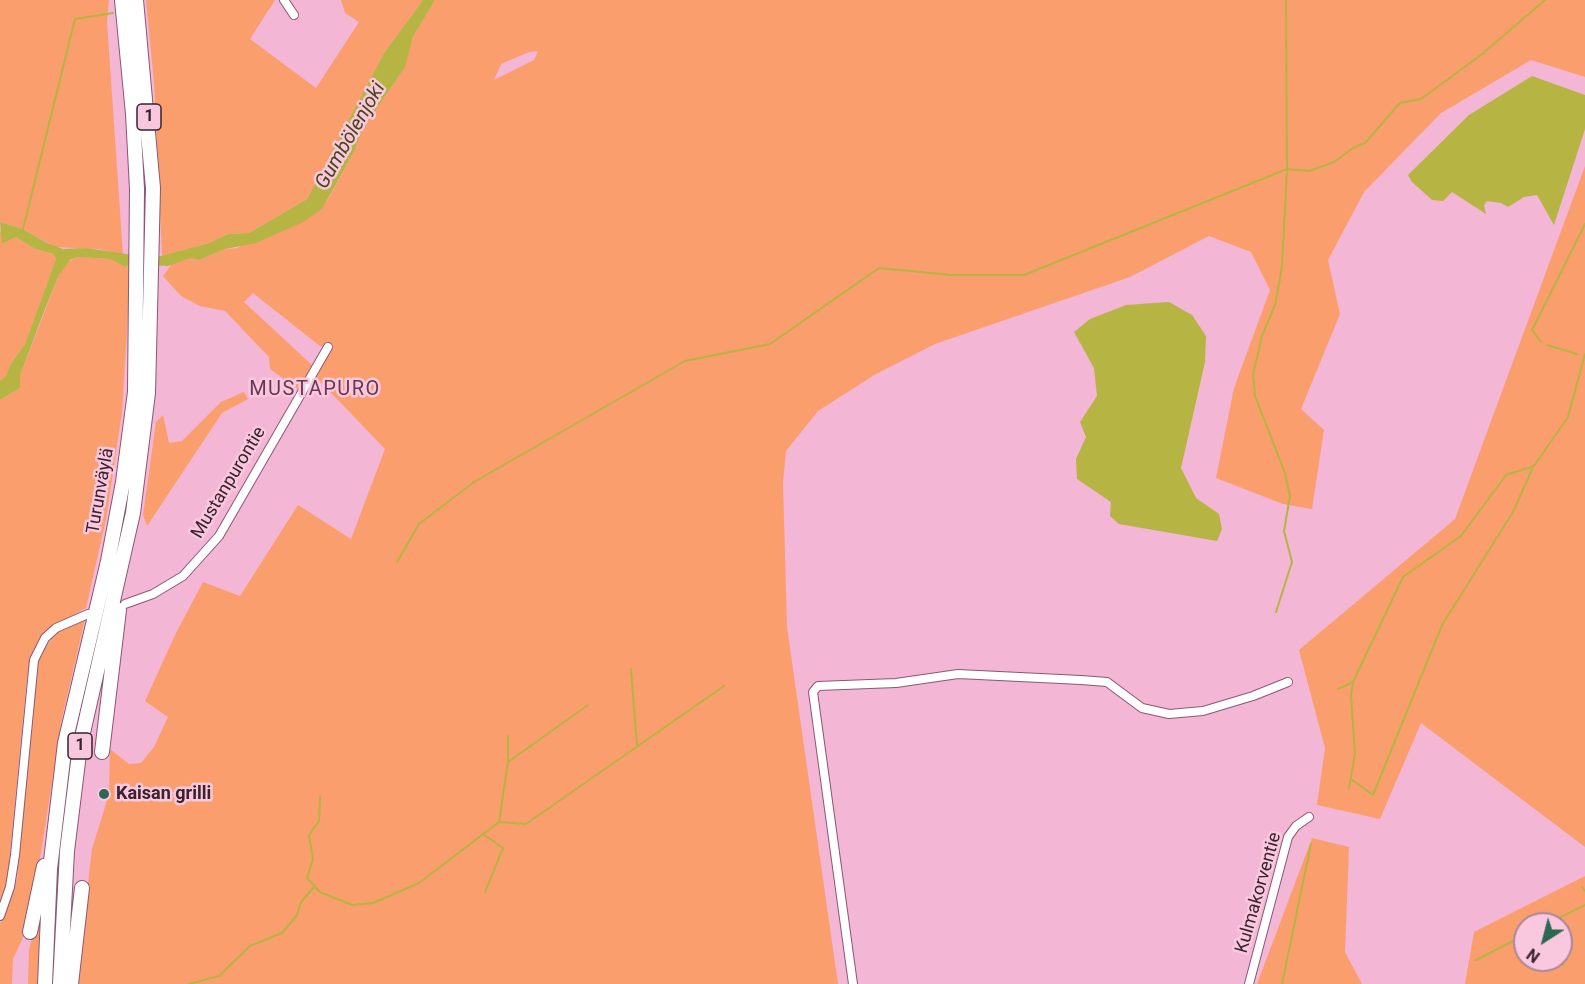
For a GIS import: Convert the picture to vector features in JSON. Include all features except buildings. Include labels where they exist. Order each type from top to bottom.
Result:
[{"type":"highway","name":"Turunväylä","points":[[45,984],[56,808],[65,744],[108,561],[123,482],[135,392],[137,235],[134,114],[122,0]]},
{"type":"highway","name":"Turunväylä","points":[[60,984],[69,834],[80,746],[133,513],[148,393],[152,235],[148,115],[136,0]]},
{"type":"highway","points":[[102,752],[111,663],[133,513]]},
{"type":"highway","points":[[30,932],[56,808]]},
{"type":"highway","points":[[71,984],[82,888]]},
{"type":"street","points":[[284,0],[294,15]]},
{"type":"street","name":"Mustanpurontie","points":[[125,604],[153,594],[183,576],[219,536],[328,347]]},
{"type":"street","points":[[0,916],[10,887],[15,855],[34,660],[45,638],[56,628],[88,614]]},
{"type":"street","points":[[854,984],[813,692],[818,686],[896,683],[958,674],[1107,682],[1142,708],[1169,714],[1203,711],[1288,682]]},
{"type":"street","name":"Kulmakorventie","points":[[1249,984],[1288,837],[1296,826],[1309,817]]},
{"type":"shaded area","points":[[0,0],[109,0],[107,22],[123,255],[99,249],[55,247],[23,229],[0,222]]},
{"type":"shaded area","points":[[146,0],[275,0],[250,39],[316,88],[359,22],[345,13],[341,0],[423,0],[384,53],[307,199],[249,233],[228,234],[209,243],[162,255],[154,82]]},
{"type":"shaded area","points":[[435,0],[1585,0],[1585,77],[1531,60],[1441,113],[1364,192],[1328,260],[1340,314],[1301,409],[1324,430],[1312,509],[1283,504],[1216,478],[1234,388],[1270,290],[1251,252],[1209,236],[1130,277],[935,344],[876,374],[818,411],[786,451],[783,482],[787,627],[838,984],[76,984],[92,849],[109,794],[110,749],[129,764],[141,763],[154,747],[168,717],[145,701],[176,633],[203,582],[240,596],[298,505],[351,539],[385,449],[312,373],[327,347],[320,346],[253,293],[244,302],[312,365],[298,389],[270,369],[269,357],[225,311],[200,306],[181,296],[163,276],[172,264],[191,258],[199,260],[225,249],[237,248],[327,201],[355,150],[363,129],[401,73],[413,37]],"holes":[[[538,51],[534,60],[494,80],[501,64],[529,52]]]},
{"type":"shaded area","points":[[1585,166],[1585,847],[1421,723],[1380,819],[1317,805],[1325,748],[1299,650],[1455,519]]},
{"type":"shaded area","points":[[0,230],[3,237],[2,244],[16,237],[35,249],[53,254],[56,259],[25,344],[10,365],[6,376],[0,381]]},
{"type":"shaded area","points":[[77,257],[110,259],[125,267],[131,266],[122,412],[106,519],[86,608],[53,627],[33,654],[27,678],[8,874],[0,907],[0,400],[20,388],[20,375],[59,275],[66,263]]},
{"type":"shaded area","points":[[244,392],[248,399],[222,413],[147,526],[143,515],[156,422],[163,415],[169,443],[182,441],[221,402]]},
{"type":"shaded area","points":[[85,619],[62,718],[26,931],[13,959],[12,984],[0,984],[0,924],[17,879],[36,670],[40,655],[55,634],[70,624]]},
{"type":"shaded area","points":[[1312,838],[1349,847],[1345,952],[1362,984],[1257,984]]},
{"type":"shaded area","points":[[1585,876],[1585,984],[1465,984],[1474,932],[1513,912],[1513,972],[1573,972],[1573,912],[1514,912]]},
{"type":"shaded area","points":[[43,891],[37,984],[28,984],[29,950]]},
{"type":"water","name":"Gumbölenjoki","points":[[423,0],[435,0],[413,37],[405,67],[363,129],[355,150],[322,209],[303,222],[256,243],[225,249],[199,260],[191,258],[168,266],[134,264],[125,267],[110,259],[77,257],[70,260],[59,275],[45,309],[20,375],[20,388],[0,400],[0,381],[6,376],[10,365],[25,344],[56,259],[53,254],[35,249],[16,237],[2,244],[0,222],[23,229],[63,249],[86,248],[147,257],[157,257],[209,243],[228,234],[249,233],[307,199],[384,53]]},
{"type":"water","points":[[1532,76],[1585,95],[1585,129],[1554,225],[1537,195],[1524,197],[1508,207],[1501,203],[1487,201],[1484,205],[1486,214],[1452,192],[1443,201],[1432,200],[1412,182],[1408,175],[1469,115]]},
{"type":"water","points":[[1169,302],[1192,315],[1206,336],[1205,362],[1181,468],[1196,498],[1219,514],[1222,529],[1217,541],[1119,524],[1110,516],[1111,502],[1077,479],[1076,459],[1086,437],[1080,422],[1097,396],[1094,368],[1074,332],[1090,319],[1126,305]]},
{"type":"waterway","points":[[1276,612],[1292,562],[1284,531],[1290,496],[1285,473],[1255,396],[1253,375],[1262,336],[1275,305],[1282,267],[1287,169],[1286,0]]},
{"type":"waterway","points":[[397,562],[419,524],[474,482],[685,361],[770,344],[879,268],[952,275],[1024,275],[1287,169],[1309,171],[1334,162],[1353,148],[1365,143],[1400,103],[1421,99],[1481,55],[1545,0]]},
{"type":"waterway","points":[[23,229],[75,19],[113,13]]},
{"type":"waterway","points":[[1541,342],[1532,330],[1585,224]]},
{"type":"waterway","points":[[1547,345],[1577,354]]},
{"type":"waterway","points":[[1349,788],[1355,754],[1351,695],[1353,682],[1403,577],[1461,536],[1506,475],[1534,466],[1568,417],[1585,354]]},
{"type":"waterway","points":[[1351,779],[1373,795],[1442,625],[1513,512],[1533,467]]},
{"type":"waterway","points":[[631,669],[637,747]]},
{"type":"waterway","points":[[1338,689],[1353,682]]},
{"type":"waterway","points":[[500,822],[526,824],[724,686]]},
{"type":"waterway","points":[[508,762],[588,705]]},
{"type":"waterway","points":[[499,822],[508,762],[508,736]]},
{"type":"waterway","points":[[320,797],[319,821],[309,835],[313,859],[307,878],[320,892],[352,905],[373,903],[419,883],[499,822]]},
{"type":"waterway","points":[[483,834],[503,848],[485,892]]},
{"type":"waterway","points":[[1282,984],[1311,844]]},
{"type":"waterway","points":[[189,984],[219,976],[250,946],[282,933],[297,915],[301,902],[314,887]]},
{"type":"waterway","points":[[1582,887],[1585,891]]},
{"type":"waterway","points":[[1571,912],[1585,905]]},
{"type":"waterway","points":[[1476,960],[1513,941]]},
{"type":"place","name":"Kaisan grilli","points":[[104,794]]},
{"type":"district","name":"MUSTAPURO","points":[[315,390]]}]
